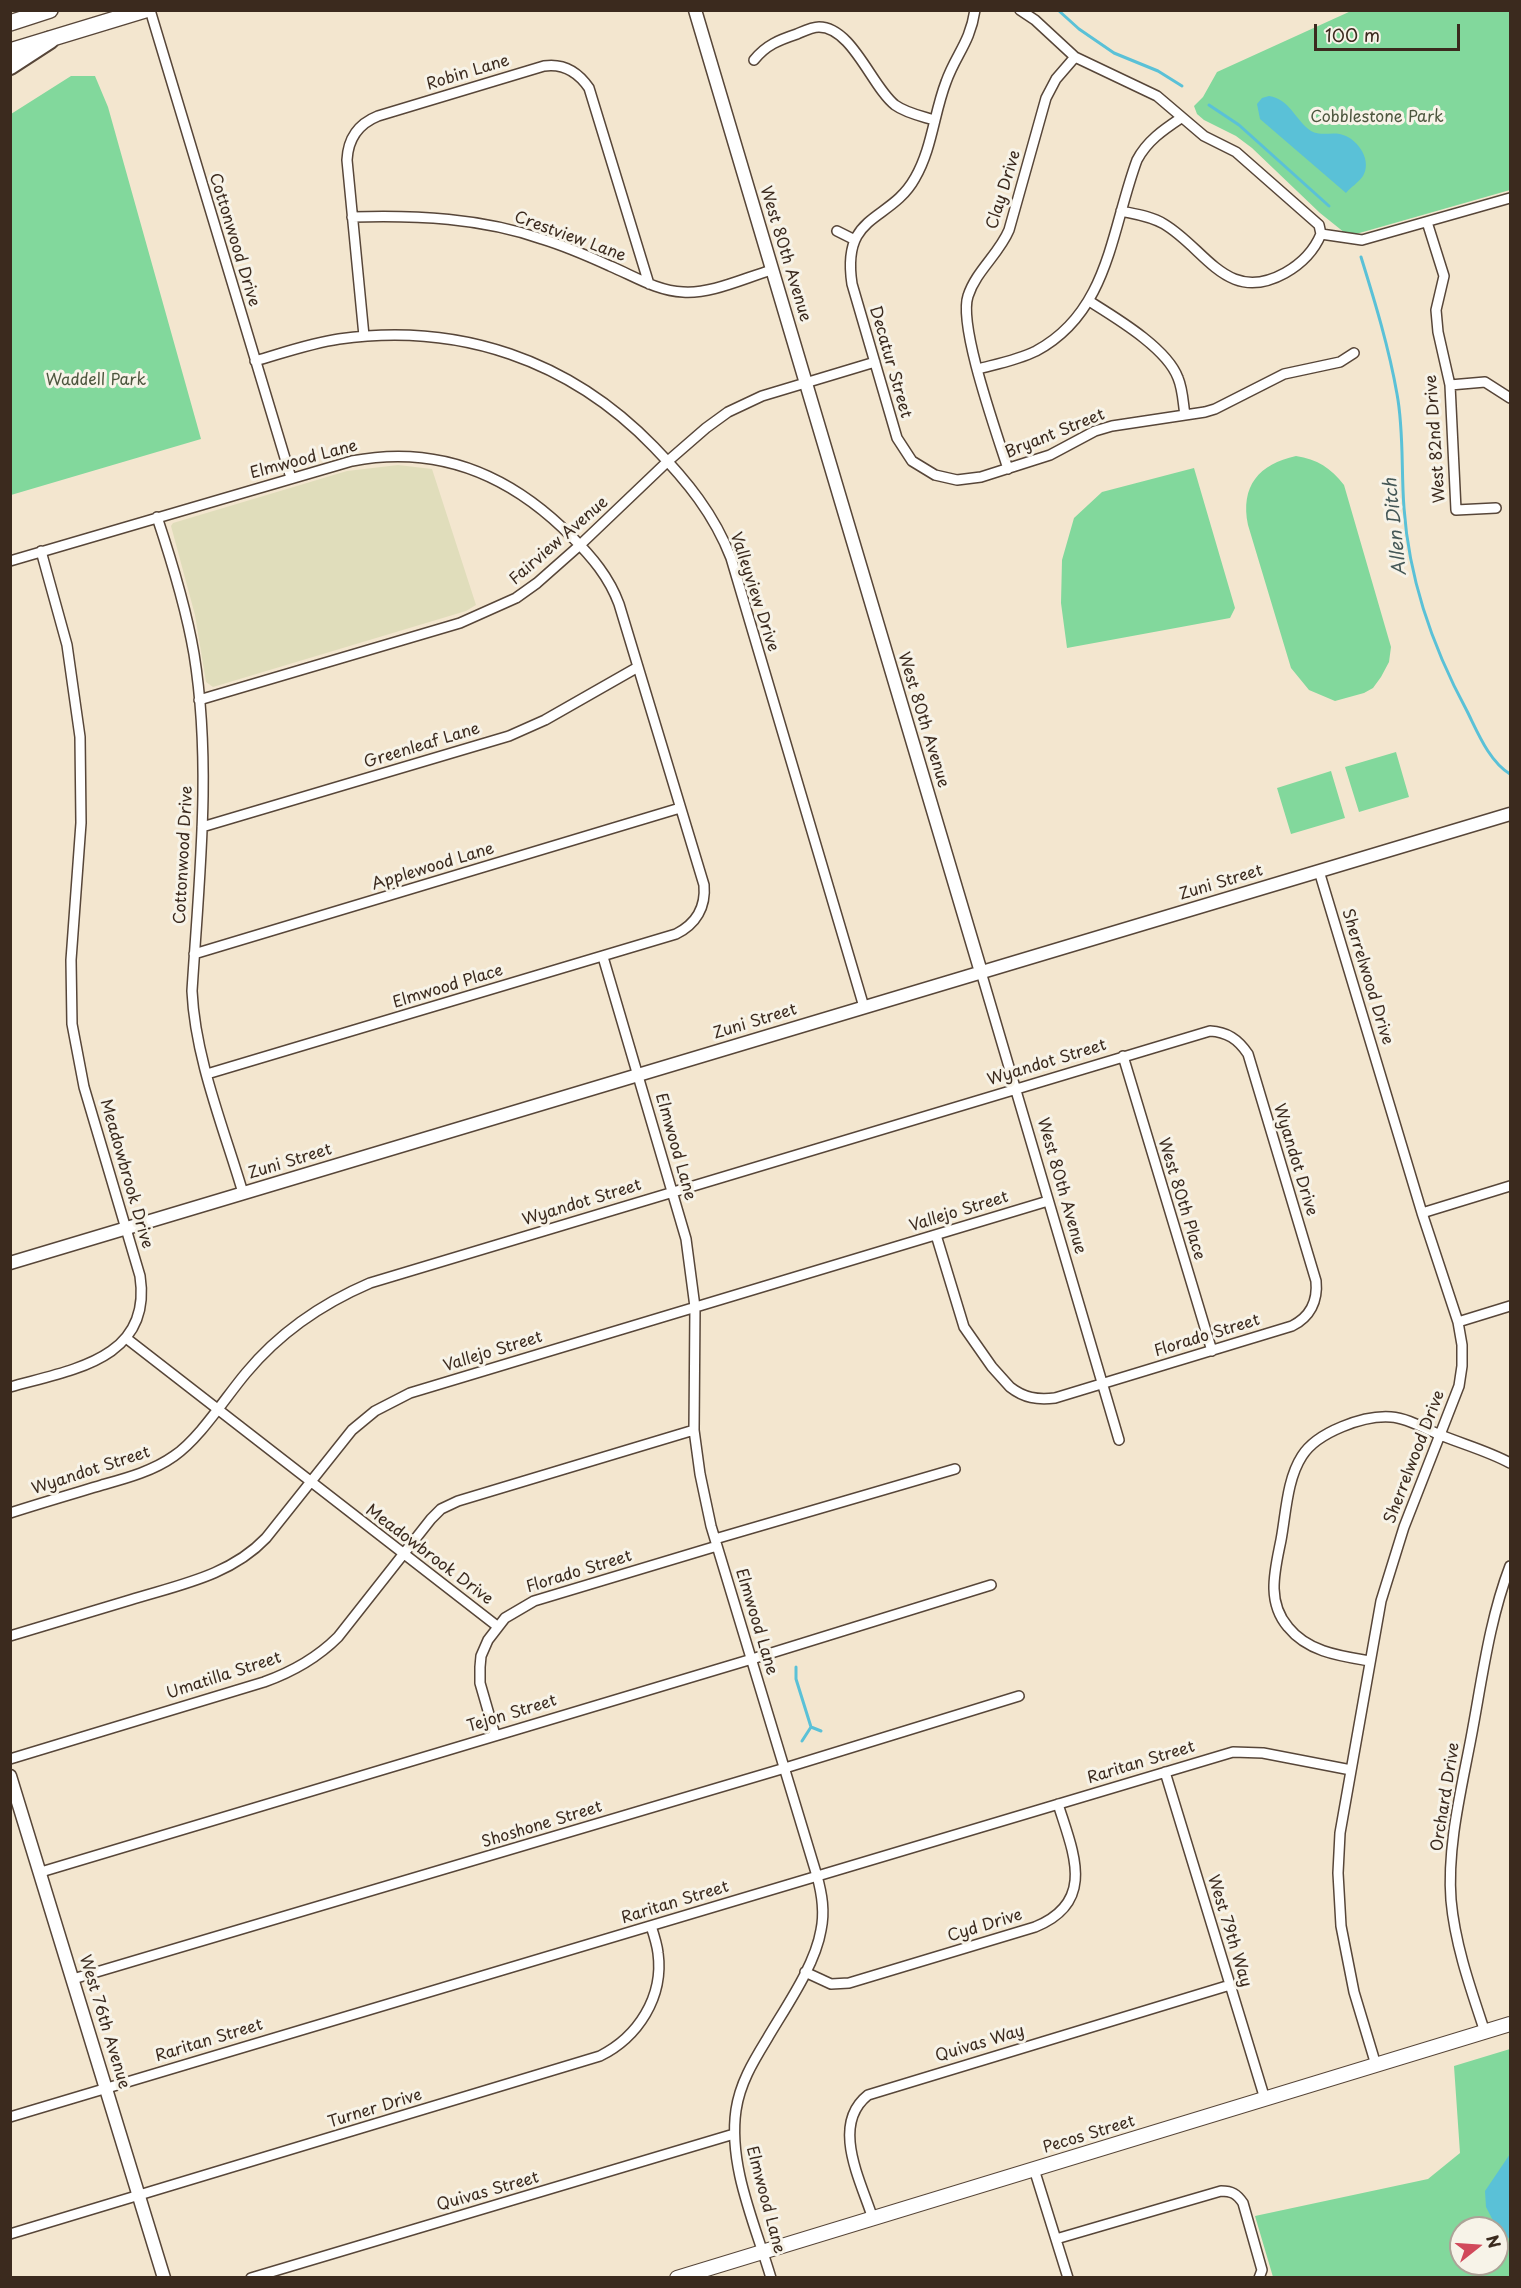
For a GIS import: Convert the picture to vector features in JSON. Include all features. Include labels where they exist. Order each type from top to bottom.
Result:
[{"type":"highway","points":[[10,66],[50,40]]},
{"type":"main road","points":[[10,22],[50,10]]},
{"type":"main road","points":[[10,51],[145,10]]},
{"type":"main road","name":"Pecos Street","points":[[677,2277],[1510,2024]]},
{"type":"street","name":"Cottonwood Drive","points":[[150,10],[291,478]]},
{"type":"street","name":"West 80th Avenue","points":[[695,10],[1119,1440]]},
{"type":"street","name":"Decatur Street","points":[[935,475],[920,467],[903,450],[897,438],[852,284],[850,262],[855,240],[869,219],[904,193],[920,170],[947,78],[967,42],[975,10]]},
{"type":"street","points":[[1020,10],[1035,20],[1075,57],[1157,96],[1204,136],[1240,154],[1319,225],[1321,234],[1310,252],[1296,267],[1276,277],[1241,282],[1221,273],[1166,225],[1147,217],[1120,211]]},
{"type":"street","points":[[754,60],[765,47],[790,36],[814,27],[831,29],[847,42],[880,88],[896,105],[934,120]]},
{"type":"street","name":"Clay Drive","points":[[1008,469],[966,320],[968,294],[1005,240],[1046,98],[1056,79],[1075,57]]},
{"type":"street","name":"Robin Lane","points":[[364,336],[352,217],[348,149],[362,123],[378,116],[544,66],[560,66],[579,76],[589,88],[649,284]]},
{"type":"street","points":[[978,369],[1035,351],[1066,329],[1089,301],[1106,263],[1120,211],[1141,153],[1160,132],[1181,118]]},
{"type":"street","points":[[1321,234],[1362,240],[1510,198]]},
{"type":"street","name":"Crestview Lane","points":[[352,217],[417,216],[475,222],[508,229],[575,251],[670,291],[692,292],[772,270]]},
{"type":"street","name":"West 82nd Drive","points":[[1427,222],[1444,276],[1436,310],[1449,385],[1456,510],[1496,508]]},
{"type":"street","points":[[837,231],[855,240]]},
{"type":"street","points":[[1089,301],[1137,333],[1170,364],[1180,384],[1185,415]]},
{"type":"street","name":"Valleyview Drive","points":[[255,361],[318,343],[364,336],[412,335],[460,340],[506,352],[540,365],[582,387],[611,408],[668,461],[700,499],[714,520],[731,558],[864,1007]]},
{"type":"street","name":"Bryant Street","points":[[935,475],[964,480],[1050,455],[1103,429],[1215,409],[1278,376],[1340,362],[1354,353]]},
{"type":"street","name":"Fairview Avenue","points":[[199,700],[477,617],[516,598],[537,583],[580,545],[668,461],[728,412],[762,396],[875,362]]},
{"type":"street","points":[[1449,385],[1485,382],[1510,398]]},
{"type":"street","name":"Elmwood Lane","points":[[10,561],[362,459],[401,456],[438,460],[489,476],[520,492],[555,520],[580,545],[612,586],[704,885],[704,903],[694,922]]},
{"type":"street","name":"Cottonwood Drive","points":[[158,517],[189,628],[199,700],[202,827],[194,954],[193,1015],[197,1040],[243,1193]]},
{"type":"street","name":"Meadowbrook Drive","points":[[41,551],[67,645],[81,737],[81,823],[71,960],[72,1024],[84,1087],[140,1276],[141,1300],[135,1322],[126,1338],[497,1626]]},
{"type":"street","name":"Greenleaf Lane","points":[[202,827],[509,736],[553,716],[638,667]]},
{"type":"street","name":"Applewood Lane","points":[[194,954],[680,808]]},
{"type":"street","name":"Zuni Street","points":[[11,1260],[126,1228],[1510,814]]},
{"type":"street","name":"Sherrelwood Drive","points":[[1319,871],[1422,1213],[1458,1322],[1462,1345],[1461,1374],[1455,1398],[1410,1509],[1382,1601],[1339,1846],[1339,1908],[1345,1953],[1376,2065]]},
{"type":"street","name":"Elmwood Place","points":[[207,1074],[603,957],[676,934],[694,922]]},
{"type":"street","name":"Elmwood Lane","points":[[603,957],[686,1239],[695,1307],[694,1430],[700,1473],[716,1543],[823,1902],[822,1927],[815,1951],[753,2061],[743,2082],[736,2109],[734,2134],[739,2169],[771,2277]]},
{"type":"street","name":"Wyandot Street","points":[[10,1513],[118,1480],[160,1465],[181,1452],[247,1372],[277,1340],[303,1319],[341,1296],[405,1272],[1015,1088],[1202,1033],[1224,1033]]},
{"type":"street","name":"Wyandot Drive","points":[[1224,1033],[1239,1042],[1250,1061],[1316,1281],[1316,1296],[1312,1307]]},
{"type":"street","name":"West 80th Place","points":[[1123,1056],[1212,1351]]},
{"type":"street","points":[[1422,1213],[1510,1185]]},
{"type":"street","name":"Vallejo Street","points":[[10,1636],[199,1579],[231,1566],[261,1544],[352,1430],[375,1412],[410,1393],[1048,1201]]},
{"type":"street","points":[[936,1235],[964,1327],[992,1367],[1010,1387],[1029,1397],[1043,1399],[1055,1398],[1103,1384]]},
{"type":"street","points":[[1458,1322],[1510,1306]]},
{"type":"street","name":"Florado Street","points":[[1103,1384],[1292,1326],[1306,1316],[1312,1307]]},
{"type":"street","points":[[10,1387],[96,1361],[109,1354],[126,1338]]},
{"type":"street","points":[[1370,1661],[1333,1654],[1305,1643],[1287,1626],[1279,1614],[1273,1587],[1293,1478],[1303,1454],[1321,1437],[1340,1428],[1368,1419],[1395,1418],[1510,1463]]},
{"type":"street","name":"Umatilla Street","points":[[10,1759],[264,1682],[298,1667],[338,1637],[436,1513],[458,1501],[694,1430]]},
{"type":"street","name":"Florado Street","points":[[495,1734],[480,1683],[480,1668],[485,1648],[497,1626],[514,1610],[534,1601],[955,1469]]},
{"type":"street","name":"Orchard Drive","points":[[1485,2032],[1453,1919],[1450,1879],[1457,1817],[1490,1636],[1510,1566]]},
{"type":"street","name":"Tejon Street","points":[[41,1872],[991,1585]]},
{"type":"street","name":"Shoshone Street","points":[[73,1979],[1019,1696]]},
{"type":"street","name":"Raritan Street","points":[[10,2117],[1233,1752],[1245,1751],[1351,1770]]},
{"type":"street","name":"West 79th Way","points":[[1165,1772],[1265,2099]]},
{"type":"street","name":"West 76th Avenue","points":[[10,1776],[164,2277]]},
{"type":"street","name":"Cyd Drive","points":[[805,1972],[831,1984],[849,1983],[1035,1927],[1052,1919],[1066,1906],[1076,1879],[1076,1862],[1058,1804]]},
{"type":"street","name":"Turner Drive","points":[[10,2234],[588,2061],[610,2051],[630,2036],[643,2019],[653,1998],[659,1968],[658,1951],[651,1926]]},
{"type":"street","name":"Quivas Way","points":[[873,2219],[848,2136],[851,2116],[860,2101],[868,2095],[1230,1986]]},
{"type":"street","name":"Quivas Street","points":[[250,2277],[734,2134]]},
{"type":"street","points":[[1034,2169],[1068,2277]]},
{"type":"street","points":[[1056,2239],[1221,2191],[1228,2191],[1237,2194],[1243,2203],[1262,2270],[1259,2277]]},
{"type":"shaded area","points":[[398,465],[432,469],[476,605],[466,611],[213,687],[206,682],[195,615],[171,526],[173,523],[347,471]]},
{"type":"green space","name":"Cobblestone Park","points":[[1351,11],[1510,11],[1510,190],[1356,234],[1345,233],[1320,213],[1252,148],[1197,114],[1194,106],[1203,97],[1217,72]]},
{"type":"green space","name":"Waddell Park","points":[[71,76],[95,76],[108,107],[201,439],[11,495],[11,114]]},
{"type":"green space","points":[[1296,456],[1311,459],[1323,465],[1344,485],[1391,647],[1389,662],[1373,688],[1364,693],[1335,701],[1309,690],[1291,668],[1248,525],[1247,499],[1255,479],[1272,465]]},
{"type":"green space","points":[[1194,468],[1235,608],[1230,618],[1067,648],[1061,603],[1062,560],[1074,518],[1102,492]]},
{"type":"green space","points":[[1396,752],[1409,797],[1359,812],[1345,767]]},
{"type":"green space","points":[[1331,771],[1345,818],[1291,834],[1277,788]]},
{"type":"green space","points":[[1510,2049],[1510,2277],[1273,2277],[1255,2216],[1428,2179],[1460,2153],[1454,2066]]},
{"type":"water","points":[[1269,96],[1287,105],[1311,131],[1319,134],[1343,135],[1359,146],[1365,158],[1365,170],[1363,176],[1346,193],[1260,119],[1257,104],[1262,98]]},
{"type":"water","points":[[1510,2154],[1510,2239],[1509,2216],[1491,2216],[1486,2207],[1485,2191]]},
{"type":"waterway","name":"Allen Ditch","points":[[1058,10],[1079,29],[1114,53],[1158,71],[1182,86]]},
{"type":"waterway","name":"Allen Ditch","points":[[1209,105],[1239,125],[1329,206]]},
{"type":"waterway","name":"Allen Ditch","points":[[1361,257],[1386,342],[1397,394],[1401,422],[1403,494],[1407,535],[1417,587],[1433,638],[1455,687],[1485,746],[1496,762],[1510,774]]},
{"type":"waterway","points":[[796,1667],[796,1679],[811,1727],[802,1741]]},
{"type":"waterway","points":[[811,1727],[821,1731]]}]
